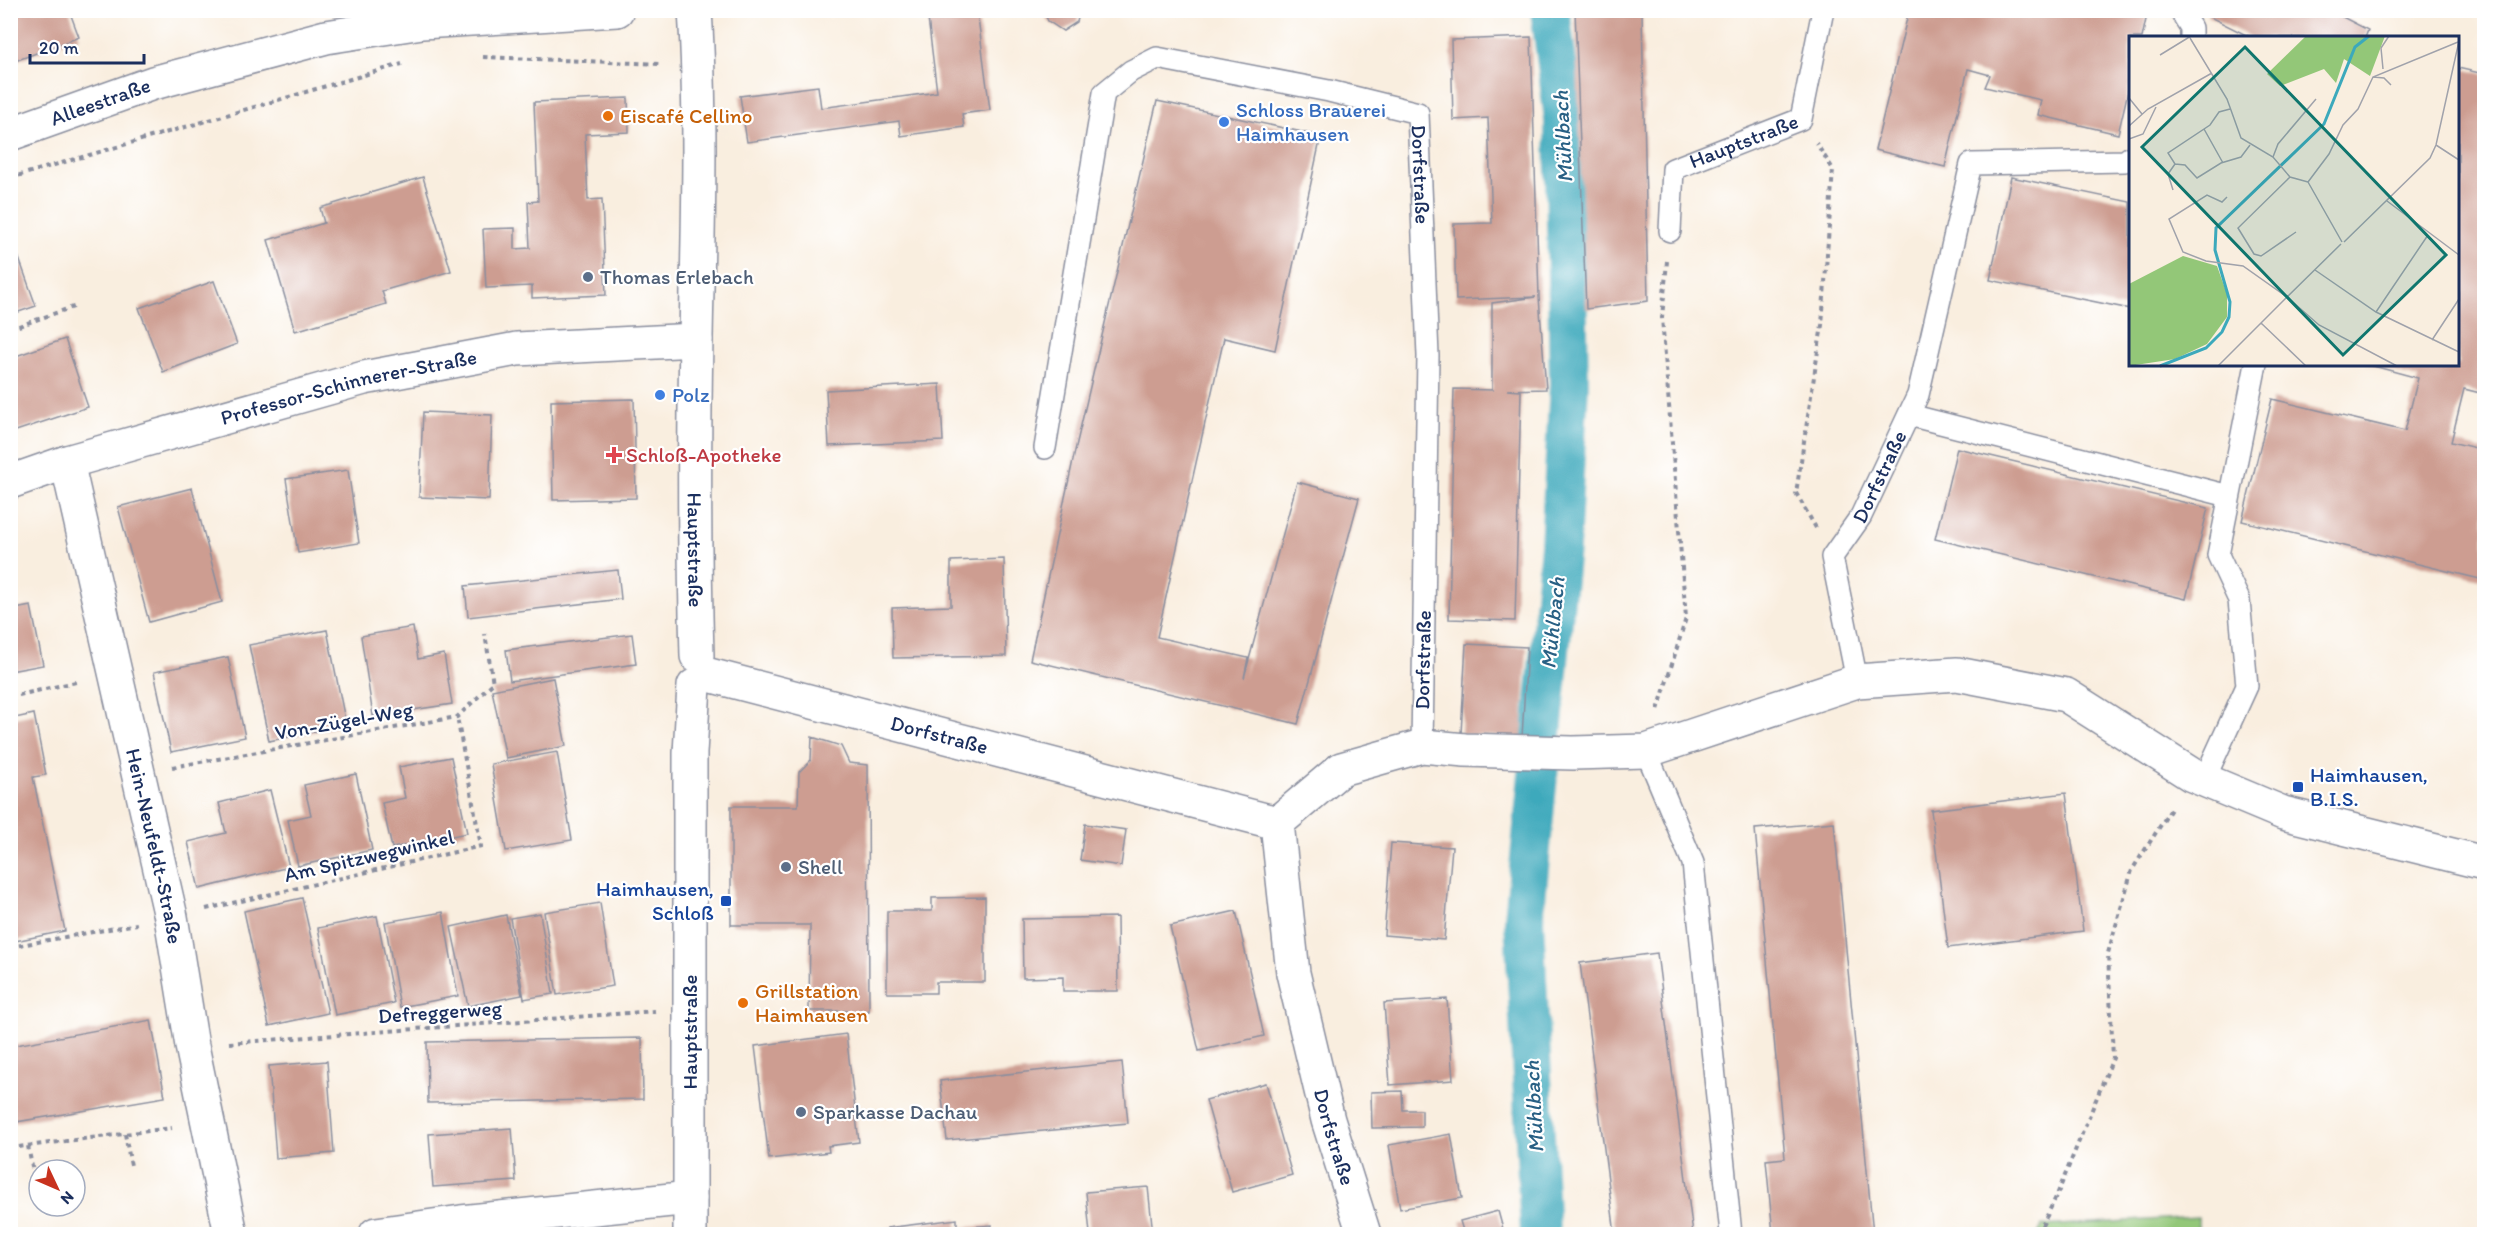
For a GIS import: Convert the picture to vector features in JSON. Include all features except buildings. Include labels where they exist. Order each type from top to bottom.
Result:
[{"type":"street","name":"Alleestraße","points":[[10,134],[153,83],[326,37],[422,22],[617,10]]},
{"type":"street","name":"Hauptstraße","points":[[690,1234],[690,753],[700,672],[696,340],[698,66],[694,10]]},
{"type":"street","name":"Professor-Schinnerer-Straße","points":[[10,482],[67,462],[364,378],[517,349],[696,340]]},
{"type":"street","name":"Hein-Neufeldt-Straße","points":[[67,462],[171,917],[192,1046],[231,1234]]},
{"type":"street","name":"Dorfstraße","points":[[700,672],[1277,823],[1293,974],[1328,1120],[1364,1234]]},
{"type":"street","points":[[1277,823],[1341,769],[1422,746],[1465,750],[1573,753],[1646,751],[1857,681],[1957,674],[2066,695],[2198,778],[2283,813],[2484,863]]},
{"type":"street","points":[[376,1234],[461,1222],[690,1198]]},
{"type":"lane","name":"Hauptstraße","points":[[1670,231],[1673,169],[1801,119],[1823,10]]},
{"type":"lane","points":[[2180,10],[2191,28],[2191,36]]},
{"type":"lane","name":"Dorfstraße","points":[[1045,448],[1104,93],[1131,71],[1157,58],[1329,91],[1418,113],[1428,356],[1422,746]]},
{"type":"lane","name":"Dorfstraße","points":[[1832,558],[1861,516],[1918,395],[1971,164],[2125,161],[2129,158]]},
{"type":"lane","points":[[2198,778],[2247,686],[2239,600],[2218,555],[2256,366]]},
{"type":"lane","points":[[1909,415],[2229,496]]},
{"type":"lane","points":[[1832,558],[1857,681]]},
{"type":"lane","points":[[1646,751],[1693,863],[1731,1234]]},
{"type":"path","points":[[479,57],[698,66]]},
{"type":"path","points":[[10,178],[410,62]]},
{"type":"path","points":[[1801,119],[1833,169],[1822,325],[1796,493],[1832,558]]},
{"type":"path","points":[[1646,751],[1686,618],[1662,318],[1670,231]]},
{"type":"path","points":[[10,329],[76,306]]},
{"type":"path","points":[[457,717],[493,683],[485,634]]},
{"type":"path","points":[[10,697],[115,674]]},
{"type":"path","name":"Von-Zügel-Weg","points":[[139,773],[457,717]]},
{"type":"path","name":"Am Spitzwegwinkel","points":[[171,917],[481,846],[457,717]]},
{"type":"path","points":[[2038,1234],[2057,1195],[2113,1058],[2108,953],[2133,870],[2198,778]]},
{"type":"path","points":[[10,948],[171,917]]},
{"type":"path","name":"Defreggerweg","points":[[192,1046],[690,1008]]},
{"type":"path","points":[[10,1148],[208,1124]]},
{"type":"path","points":[[125,1134],[130,1166]]},
{"type":"path","points":[[28,1146],[30,1158]]},
{"type":"green space","points":[[2198,1217],[2198,1234],[2038,1234],[2042,1226]]},
{"type":"waterway","name":"Mühlbach","points":[[1540,1234],[1524,920],[1560,547],[1569,384],[1564,119],[1550,10]]},
{"type":"place","name":"Eiscafé Cellino","points":[[608,116]]},
{"type":"place","name":"Schloss Brauerei Haimhausen","points":[[1224,122]]},
{"type":"place","name":"Thomas Erlebach","points":[[588,277]]},
{"type":"place","name":"Polz","points":[[660,395]]},
{"type":"place","name":"Schloß-Apotheke","points":[[614,455]]},
{"type":"place","name":"Haimhausen, B.I.S.","points":[[2298,787]]},
{"type":"place","name":"Shell","points":[[786,867]]},
{"type":"place","name":"Haimhausen, Schloß","points":[[726,901]]},
{"type":"place","name":"Grillstation Haimhausen","points":[[743,1003]]},
{"type":"place","name":"Sparkasse Dachau","points":[[801,1112]]}]
